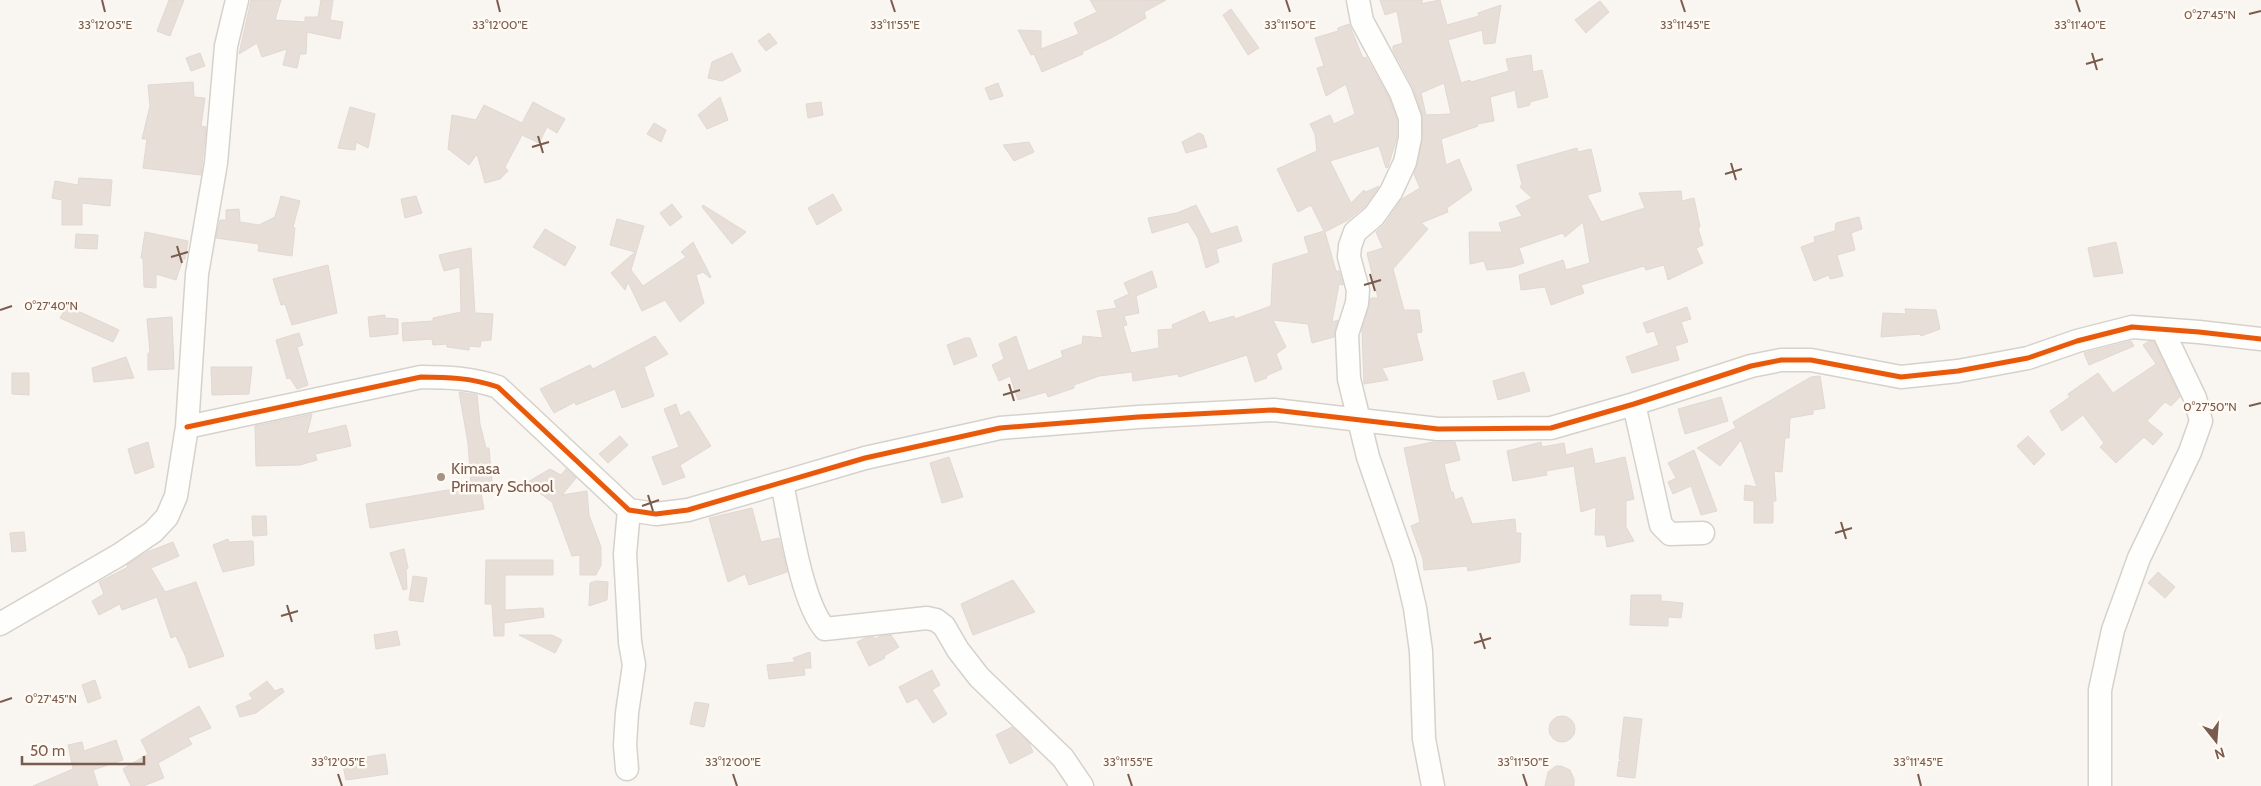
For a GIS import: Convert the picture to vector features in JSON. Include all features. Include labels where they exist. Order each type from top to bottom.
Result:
[{"type":"street","points":[[0,624],[119,555],[158,527],[167,517],[176,496],[187,427],[197,274],[216,163],[226,46],[236,0]]},
{"type":"street","points":[[1358,0],[1362,21],[1401,93],[1410,118],[1410,138],[1405,162],[1391,192],[1374,216],[1355,232],[1350,246],[1348,257],[1358,290],[1357,303],[1347,334],[1349,379],[1368,457],[1404,561],[1416,608],[1421,651],[1424,740],[1433,786]]},
{"type":"street","points":[[187,427],[421,377],[454,377],[478,380],[498,387],[629,510],[656,514],[688,510],[866,458],[1000,428],[1138,417],[1274,410],[1438,429],[1551,428],[1634,404],[1751,366],[1781,360],[1812,360],[1900,377],[1958,371],[2028,358],[2077,341],[2132,327],[2261,339]]},
{"type":"street","points":[[2100,786],[2100,690],[2113,630],[2139,558],[2190,452],[2201,421],[2195,398],[2162,329]]},
{"type":"street","points":[[1634,404],[1661,525],[1670,534],[1704,533]]},
{"type":"street","points":[[782,483],[808,599],[816,619],[825,629],[927,618],[936,620],[944,626],[958,650],[979,677],[1063,758],[1082,786]]},
{"type":"street","points":[[627,770],[625,745],[627,714],[634,665],[630,642],[625,554],[629,510]]},
{"type":"building","points":[[169,0],[184,0],[170,36],[157,31]]},
{"type":"building","points":[[251,0],[281,0],[275,20],[305,22],[305,17],[318,17],[321,0],[333,0],[330,20],[343,22],[340,39],[307,32],[306,54],[300,54],[297,68],[283,65],[287,49],[262,57],[257,43],[239,54]]},
{"type":"building","points":[[1090,0],[1166,0],[1144,12],[1146,18],[1082,52],[1083,54],[1042,72],[1034,54],[1031,55],[1018,30],[1041,31],[1041,49],[1079,34],[1074,23],[1097,12]]},
{"type":"building","points":[[1380,0],[1422,0],[1420,4],[1440,0],[1447,25],[1479,16],[1478,13],[1501,5],[1495,43],[1484,44],[1482,30],[1448,40],[1461,83],[1509,71],[1506,59],[1531,55],[1533,72],[1542,70],[1548,97],[1530,102],[1530,105],[1518,108],[1515,90],[1490,97],[1494,121],[1477,124],[1478,126],[1441,139],[1446,165],[1459,159],[1472,190],[1447,208],[1448,212],[1421,223],[1428,229],[1393,269],[1404,310],[1419,310],[1422,332],[1416,333],[1423,360],[1382,368],[1388,380],[1364,384],[1362,329],[1371,298],[1378,298],[1367,253],[1383,248],[1376,232],[1385,224],[1402,199],[1420,188],[1414,174],[1423,138],[1422,114],[1413,87],[1393,50],[1393,46],[1403,43],[1397,11],[1385,15]],"holes":[[[1444,83],[1451,114],[1426,115],[1421,93]]]},
{"type":"building","points":[[1600,1],[1609,12],[1586,33],[1575,20]]},
{"type":"building","points":[[1231,9],[1259,48],[1248,55],[1223,15]]},
{"type":"building","points":[[1349,24],[1363,58],[1366,57],[1389,98],[1397,120],[1397,137],[1388,167],[1386,168],[1379,146],[1330,161],[1351,203],[1364,190],[1366,192],[1379,186],[1364,207],[1348,220],[1325,232],[1336,271],[1339,271],[1343,285],[1339,284],[1332,322],[1338,320],[1334,337],[1312,343],[1308,324],[1273,320],[1286,347],[1276,354],[1282,369],[1266,376],[1267,378],[1255,382],[1247,355],[1179,377],[1178,374],[1133,381],[1132,372],[1099,376],[1074,385],[1074,388],[1048,397],[1046,392],[1018,400],[1010,376],[999,381],[992,365],[1004,359],[999,344],[1016,336],[1028,371],[1063,357],[1061,351],[1082,344],[1083,336],[1103,338],[1097,311],[1117,308],[1114,301],[1129,294],[1124,283],[1152,271],[1157,287],[1136,296],[1139,313],[1124,316],[1127,325],[1123,326],[1131,353],[1159,348],[1158,330],[1173,329],[1172,325],[1204,311],[1209,323],[1234,316],[1235,319],[1271,306],[1273,264],[1309,253],[1304,237],[1324,231],[1311,205],[1298,212],[1277,169],[1317,151],[1315,134],[1310,124],[1330,115],[1334,124],[1355,114],[1346,84],[1326,96],[1317,68],[1324,66],[1315,38],[1338,31],[1338,28]]},
{"type":"building","points":[[769,33],[777,43],[766,51],[758,41]]},
{"type":"building","points":[[200,53],[205,66],[191,71],[186,58]]},
{"type":"building","points":[[732,53],[741,71],[722,81],[708,78],[712,62]]},
{"type":"building","points":[[193,82],[194,97],[205,98],[201,126],[206,127],[201,175],[143,168],[147,139],[142,139],[150,106],[148,85]]},
{"type":"building","points":[[998,83],[1003,96],[990,100],[985,88]]},
{"type":"building","points":[[720,97],[728,120],[707,129],[698,115]]},
{"type":"building","points":[[533,102],[565,119],[557,133],[547,127],[539,143],[522,135],[505,167],[508,171],[500,179],[485,183],[477,154],[469,165],[448,149],[452,115],[476,120],[484,105],[522,123]]},
{"type":"building","points":[[821,102],[823,115],[808,118],[806,104]]},
{"type":"building","points":[[350,107],[375,114],[368,148],[356,142],[355,150],[338,148]]},
{"type":"building","points":[[654,123],[666,130],[661,142],[647,134]]},
{"type":"building","points":[[1199,133],[1203,135],[1207,147],[1186,153],[1182,142]]},
{"type":"building","points":[[1029,142],[1034,152],[1014,161],[1003,145]]},
{"type":"building","points":[[1577,148],[1578,152],[1591,149],[1601,191],[1587,195],[1601,222],[1645,208],[1639,193],[1681,191],[1682,201],[1694,198],[1700,227],[1698,228],[1703,245],[1696,248],[1703,263],[1668,280],[1664,265],[1646,270],[1644,266],[1581,285],[1584,293],[1551,305],[1545,287],[1521,290],[1519,275],[1563,260],[1566,270],[1590,263],[1583,222],[1565,237],[1563,233],[1519,248],[1524,263],[1512,267],[1487,270],[1484,261],[1470,264],[1469,232],[1502,232],[1499,223],[1522,216],[1516,206],[1532,198],[1520,187],[1522,184],[1517,165]]},
{"type":"building","points":[[79,178],[112,180],[110,206],[82,203],[82,225],[62,225],[62,200],[52,198],[55,181],[78,185]]},
{"type":"building","points":[[833,194],[842,210],[817,225],[808,208]]},
{"type":"building","points":[[281,196],[300,201],[293,227],[295,228],[292,256],[258,251],[259,244],[216,238],[220,220],[226,220],[226,210],[239,209],[240,222],[259,225],[275,217]]},
{"type":"building","points":[[416,196],[422,213],[405,218],[401,199]]},
{"type":"building","points":[[672,204],[682,217],[670,226],[660,213]]},
{"type":"building","points":[[703,205],[746,232],[732,244],[702,207]]},
{"type":"building","points":[[1196,205],[1211,234],[1237,226],[1242,241],[1216,249],[1219,262],[1206,268],[1198,238],[1188,222],[1152,233],[1148,218],[1177,213]]},
{"type":"building","points":[[1859,217],[1862,229],[1851,233],[1855,250],[1837,255],[1843,276],[1830,279],[1829,275],[1814,281],[1801,247],[1815,242],[1814,237],[1835,231],[1836,223]]},
{"type":"building","points":[[617,219],[644,226],[631,270],[643,286],[686,257],[681,252],[693,242],[711,277],[703,272],[696,275],[704,303],[680,322],[665,300],[642,311],[628,282],[625,290],[611,273],[635,252],[610,245]]},
{"type":"building","points":[[545,229],[576,247],[565,266],[533,247]]},
{"type":"building","points":[[145,232],[188,241],[185,259],[183,259],[176,280],[156,274],[156,288],[144,287],[143,258],[141,258]]},
{"type":"building","points":[[76,234],[98,235],[97,249],[75,248]]},
{"type":"building","points":[[2116,242],[2123,273],[2094,277],[2088,248]]},
{"type":"building","points":[[471,248],[475,313],[493,314],[491,340],[481,341],[480,347],[469,346],[469,350],[447,347],[447,344],[433,345],[432,339],[403,341],[402,323],[433,321],[433,318],[461,312],[460,267],[444,271],[439,255]]},
{"type":"building","points":[[328,265],[337,313],[292,325],[285,304],[281,305],[273,279]]},
{"type":"building","points":[[67,306],[119,330],[113,342],[60,318]]},
{"type":"building","points":[[1687,307],[1691,319],[1681,322],[1688,342],[1675,346],[1679,360],[1632,373],[1626,357],[1659,345],[1654,331],[1647,333],[1643,323]]},
{"type":"building","points":[[1905,309],[1936,310],[1940,329],[1921,336],[1920,334],[1881,337],[1883,313],[1906,314]]},
{"type":"building","points":[[385,315],[385,318],[398,319],[398,334],[370,337],[368,317]]},
{"type":"building","points":[[172,317],[174,369],[148,370],[148,353],[150,353],[147,319]]},
{"type":"building","points":[[299,333],[303,345],[297,347],[308,385],[297,389],[290,378],[287,379],[276,340]]},
{"type":"building","points":[[655,336],[668,354],[644,367],[654,396],[622,408],[615,389],[576,405],[575,402],[554,413],[540,389],[590,365],[593,369]]},
{"type":"building","points":[[970,338],[977,356],[954,365],[947,345]]},
{"type":"building","points":[[2131,341],[2134,346],[2089,365],[2084,353]]},
{"type":"building","points":[[2149,341],[2154,342],[2180,397],[2171,406],[2165,402],[2147,421],[2163,434],[2153,445],[2144,437],[2116,463],[2100,447],[2104,443],[2083,415],[2062,431],[2050,411],[2070,397],[2068,394],[2098,373],[2113,393],[2156,364],[2143,345]]},
{"type":"building","points":[[126,357],[134,378],[94,382],[92,368]]},
{"type":"building","points":[[211,367],[252,367],[249,394],[212,395]]},
{"type":"building","points":[[1524,372],[1530,391],[1498,400],[1493,381]]},
{"type":"building","points":[[12,373],[29,373],[29,395],[12,394]]},
{"type":"building","points":[[1820,376],[1825,408],[1813,410],[1813,414],[1790,418],[1789,438],[1785,438],[1782,472],[1774,471],[1776,501],[1773,501],[1773,523],[1754,523],[1754,501],[1744,500],[1745,485],[1757,487],[1741,440],[1720,466],[1697,448],[1736,428],[1733,422],[1811,377]]},
{"type":"building","points":[[459,392],[477,395],[480,424],[486,448],[489,448],[493,492],[481,493],[484,509],[370,528],[366,504],[471,486],[468,443]]},
{"type":"building","points":[[1721,397],[1728,421],[1685,434],[1678,409]]},
{"type":"building","points":[[676,404],[680,416],[689,411],[711,446],[680,465],[685,477],[663,485],[652,457],[679,447],[664,409]]},
{"type":"building","points":[[312,414],[307,434],[346,425],[351,446],[315,454],[317,460],[300,465],[256,466],[255,426]]},
{"type":"building","points":[[620,436],[628,445],[608,463],[599,454]]},
{"type":"building","points":[[2028,436],[2045,454],[2034,465],[2017,446]]},
{"type":"building","points":[[148,442],[154,467],[135,474],[128,449]]},
{"type":"building","points":[[1433,442],[1455,442],[1460,460],[1444,464],[1451,492],[1453,492],[1455,500],[1462,497],[1472,524],[1515,519],[1516,533],[1521,533],[1520,562],[1468,571],[1467,566],[1424,570],[1423,559],[1411,526],[1420,522],[1404,448]]},
{"type":"building","points":[[1541,442],[1542,447],[1564,443],[1566,455],[1592,448],[1595,464],[1625,457],[1634,499],[1626,501],[1626,527],[1634,541],[1607,547],[1605,535],[1595,535],[1596,507],[1581,512],[1574,466],[1546,471],[1547,475],[1513,481],[1507,451]]},
{"type":"building","points":[[1694,450],[1717,511],[1701,515],[1691,486],[1673,494],[1668,482],[1676,478],[1668,463]]},
{"type":"building","points":[[949,457],[963,497],[942,503],[930,463]]},
{"type":"building","points":[[550,469],[561,475],[566,469],[576,478],[562,495],[587,491],[589,515],[601,547],[601,565],[596,575],[580,575],[580,555],[572,556],[552,502],[526,483]]},
{"type":"building","points":[[752,508],[761,542],[779,538],[787,572],[749,585],[745,574],[728,582],[709,518]]},
{"type":"building","points":[[252,516],[266,516],[267,535],[253,536]]},
{"type":"building","points":[[24,532],[26,551],[12,552],[10,533]]},
{"type":"building","points":[[228,539],[229,542],[253,541],[254,565],[223,572],[213,545]]},
{"type":"building","points":[[173,542],[179,556],[151,568],[165,592],[196,582],[224,656],[189,668],[176,636],[171,638],[157,597],[122,610],[120,604],[99,615],[92,601],[104,594],[99,582],[128,567],[127,565],[147,552]]},
{"type":"building","points":[[404,549],[408,568],[406,570],[407,589],[403,590],[390,553]]},
{"type":"building","points":[[486,560],[553,560],[553,575],[505,575],[505,610],[543,608],[544,617],[504,623],[504,636],[494,636],[492,604],[485,604]]},
{"type":"building","points":[[2158,572],[2175,587],[2165,598],[2148,583]]},
{"type":"building","points":[[413,576],[427,578],[423,602],[409,600]]},
{"type":"building","points":[[1013,580],[1035,612],[973,635],[961,604]]},
{"type":"building","points":[[596,581],[608,582],[607,600],[589,606],[590,583]]},
{"type":"building","points":[[1631,595],[1661,595],[1661,601],[1683,603],[1681,618],[1668,617],[1668,626],[1630,625]]},
{"type":"building","points":[[397,631],[400,645],[376,649],[374,635]]},
{"type":"building","points":[[519,635],[552,635],[562,640],[555,653]]},
{"type":"building","points":[[891,635],[899,647],[884,656],[885,658],[869,666],[857,642],[865,638],[874,637],[875,639],[880,636]]},
{"type":"building","points":[[810,652],[811,668],[804,668],[805,675],[769,679],[767,665],[795,662],[793,658]]},
{"type":"building","points":[[932,670],[940,685],[932,690],[947,714],[933,723],[917,698],[907,703],[899,687]]},
{"type":"building","points":[[95,680],[101,698],[88,703],[82,685]]},
{"type":"building","points":[[267,681],[275,691],[282,688],[284,692],[256,713],[240,717],[236,706],[253,699],[249,694]]},
{"type":"building","points":[[695,702],[709,704],[704,727],[690,724]]},
{"type":"building","points":[[199,706],[211,728],[188,738],[192,744],[158,763],[164,778],[143,786],[131,786],[123,769],[148,754],[141,740]]},
{"type":"building","points":[[1562,716],[1571,720],[1575,729],[1571,738],[1562,742],[1553,738],[1549,729],[1553,720]]},
{"type":"building","points":[[1624,717],[1642,719],[1635,778],[1617,776],[1619,761],[1625,761],[1619,759]]},
{"type":"building","points":[[1012,727],[1029,743],[1033,752],[1010,764],[996,735]]},
{"type":"building","points":[[116,740],[123,760],[93,770],[98,786],[33,786],[73,769],[68,745],[82,742],[84,751]]},
{"type":"building","points":[[385,754],[388,774],[346,780],[342,761]]},
{"type":"building","points":[[1556,766],[1570,770],[1574,779],[1574,786],[1545,786],[1548,772]]},
{"type":"cycle path","points":[[187,427],[421,377],[469,380],[498,387],[629,510],[656,514],[688,510],[865,458],[1000,428],[1138,417],[1274,410],[1438,429],[1551,428],[1634,404],[1751,366],[1781,360],[1811,360],[1901,377],[1958,371],[2028,358],[2077,341],[2132,327],[2261,339]]},
{"type":"place","name":"Kimasa Primary School","points":[[441,477]]}]
